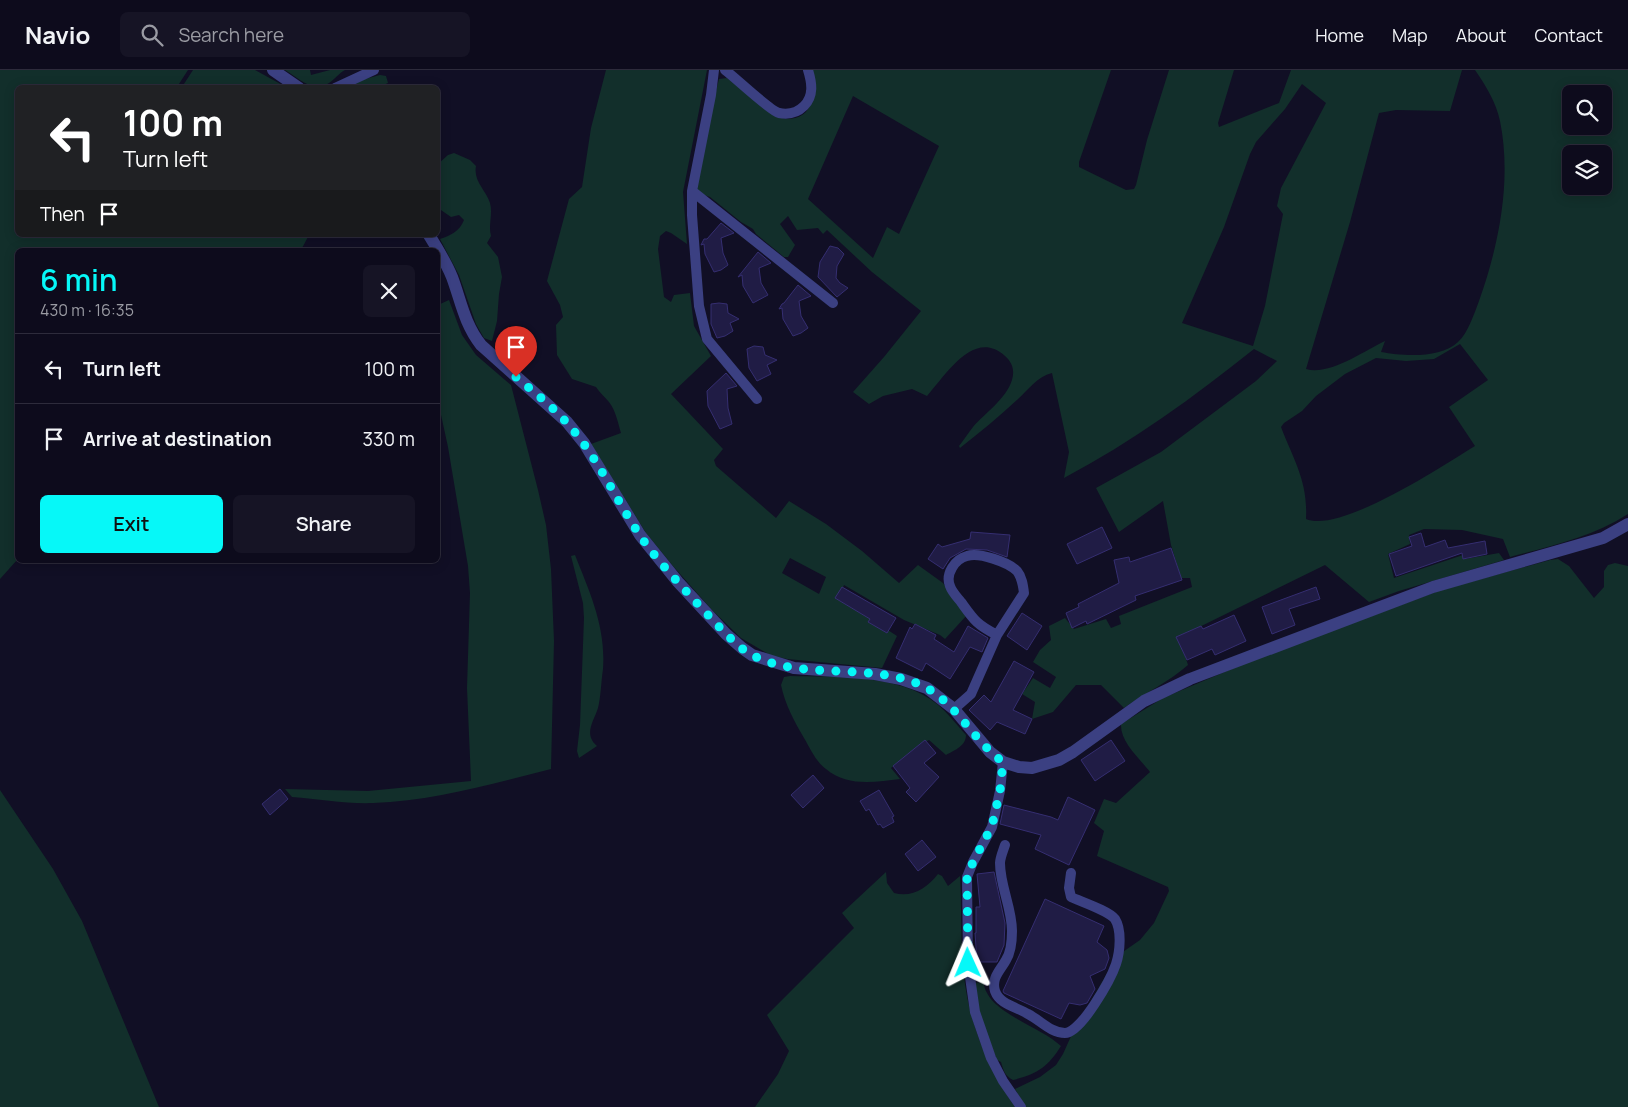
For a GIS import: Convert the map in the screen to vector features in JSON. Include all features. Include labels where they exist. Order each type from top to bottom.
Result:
[{"type":"street","points":[[273,70],[295,85]]},
{"type":"street","points":[[342,85],[374,70]]},
{"type":"street","points":[[714,70],[711,95],[692,191],[699,306],[707,339],[757,399]]},
{"type":"street","points":[[725,70],[777,112],[790,114],[802,108],[810,99],[812,83],[808,70]]},
{"type":"street","points":[[692,191],[833,303]]},
{"type":"street","points":[[430,237],[436,248]]},
{"type":"street","points":[[440,255],[452,276],[464,317],[471,333],[480,345],[567,422],[584,443],[640,535],[678,582],[726,634],[752,655],[774,663],[794,668],[875,674],[902,679],[927,688],[954,709],[990,752],[1003,762],[1019,767],[1032,768],[1047,764],[1073,752],[1144,701],[1190,679],[1424,590],[1603,538],[1628,524]]},
{"type":"street","points":[[954,709],[971,694],[997,635],[1024,593],[1022,580],[1016,571],[990,558],[968,555],[958,561],[951,569],[948,578],[950,587],[979,626],[997,635]]},
{"type":"street","points":[[1003,762],[1000,791],[992,826],[967,877],[968,963],[975,1012],[991,1058],[1003,1081],[1021,1107]]},
{"type":"street","points":[[1004,845],[1000,863],[1012,926],[1012,939],[1006,961],[999,968],[994,981],[995,991],[998,998],[1004,1003],[1029,1014],[1055,1031],[1065,1033],[1072,1031],[1090,1011],[1116,964],[1119,946],[1116,922],[1111,914],[1071,898],[1069,888],[1071,873]]},
{"type":"green space","points":[[0,70],[188,70],[178,85],[15,85],[15,237],[308,237],[302,248],[15,248],[15,562],[0,579]]},
{"type":"green space","points":[[193,70],[255,70],[282,85],[183,85]]},
{"type":"green space","points":[[285,70],[310,70],[311,75],[330,70],[345,70],[325,85],[306,84]]},
{"type":"green space","points":[[606,70],[707,70],[683,192],[687,244],[666,231],[660,236],[658,249],[664,297],[671,302],[674,295],[690,293],[694,326],[711,356],[671,394],[723,449],[714,460],[716,466],[776,518],[789,501],[826,524],[862,551],[899,583],[918,565],[943,583],[967,615],[945,639],[940,635],[904,620],[844,585],[839,598],[897,636],[882,668],[787,659],[770,655],[741,638],[712,610],[646,533],[591,444],[621,433],[613,409],[596,387],[572,379],[557,355],[556,325],[563,317],[560,305],[547,281],[569,199],[582,187],[591,128]],"holes":[[[790,558],[826,577],[819,594],[782,573]]]},
{"type":"green space","points":[[812,70],[1111,70],[1079,162],[1079,167],[1126,190],[1134,189],[1136,185],[1147,140],[1169,70],[1234,70],[1218,123],[1219,127],[1279,103],[1291,70],[1462,70],[1450,111],[1396,110],[1379,113],[1350,222],[1306,369],[1315,370],[1336,366],[1385,341],[1381,352],[1400,355],[1432,354],[1458,342],[1468,328],[1486,280],[1498,235],[1502,212],[1505,166],[1500,121],[1496,107],[1475,70],[1628,70],[1628,514],[1586,535],[1510,557],[1503,539],[1462,530],[1424,529],[1409,535],[1410,544],[1388,554],[1394,578],[1463,555],[1465,559],[1499,553],[1504,560],[1399,591],[1369,602],[1325,565],[1179,637],[1188,665],[1173,677],[1124,708],[1101,685],[1076,685],[1053,712],[1032,719],[1035,702],[1022,694],[1033,678],[1050,688],[1056,677],[1033,662],[1040,650],[1051,640],[1049,626],[1065,618],[1074,629],[1106,619],[1111,628],[1121,624],[1119,616],[1192,587],[1190,578],[1181,578],[1171,545],[1163,501],[1119,532],[1096,488],[1161,452],[1256,381],[1277,361],[1254,349],[1162,418],[1064,478],[1069,452],[1052,373],[1038,380],[1004,412],[960,448],[959,446],[973,427],[1005,393],[1012,380],[1013,370],[1011,364],[1005,356],[994,349],[982,347],[962,358],[927,396],[912,389],[883,396],[869,404],[853,392],[921,311],[872,272],[827,230],[823,234],[818,228],[797,230],[788,216],[780,224],[795,245],[788,257],[784,257],[756,234],[753,229],[696,189],[719,79],[727,78],[776,116],[786,119],[797,118],[806,112],[811,102]],"holes":[[[1302,84],[1326,103],[1281,188],[1277,206],[1283,214],[1265,306],[1253,346],[1182,323],[1224,227],[1250,154],[1256,142],[1285,109]],[[853,96],[939,146],[899,234],[887,227],[873,258],[808,199]],[[1460,344],[1488,380],[1449,407],[1475,446],[1417,481],[1366,508],[1342,517],[1322,521],[1306,519],[1305,493],[1295,461],[1281,427],[1284,423],[1302,411],[1316,396],[1345,374],[1376,358],[1406,361],[1434,359]]]},
{"type":"green space","points":[[380,75],[386,76],[388,83],[383,85],[354,85],[361,80]]},
{"type":"green space","points":[[454,153],[470,160],[476,166],[476,176],[490,203],[491,236],[487,243],[498,257],[502,277],[497,321],[492,341],[484,338],[476,324],[459,275],[440,239],[454,232],[464,220],[459,215],[451,217],[440,209],[440,162],[448,155]]},
{"type":"green space","points":[[449,300],[462,335],[476,355],[511,385],[538,490],[546,525],[551,569],[554,641],[551,769],[462,791],[395,802],[353,803],[292,797],[285,789],[368,791],[471,781],[467,688],[470,593],[468,566],[440,410],[440,304]]},
{"type":"green space","points":[[575,555],[596,610],[603,654],[599,703],[590,732],[597,746],[579,758],[577,751],[580,725],[584,618],[583,603],[571,556]]},
{"type":"green space","points":[[1558,559],[1569,566],[1594,598],[1604,587],[1604,571],[1608,565],[1615,563],[1628,566],[1628,1107],[1026,1107],[1015,1089],[1040,1077],[1056,1065],[1117,956],[1140,940],[1154,923],[1169,891],[1168,887],[1097,856],[1104,831],[1094,823],[1104,799],[1116,803],[1150,772],[1127,744],[1121,724],[1163,698],[1253,660],[1441,590]]},
{"type":"green space","points":[[784,677],[847,677],[886,682],[905,687],[922,694],[937,704],[966,735],[966,739],[959,747],[946,755],[929,740],[923,743],[891,768],[900,779],[862,782],[843,779],[834,775],[819,763],[793,719],[781,685]]},
{"type":"green space","points":[[0,790],[53,869],[82,921],[159,1107],[0,1107]]},
{"type":"green space","points":[[886,872],[887,883],[894,893],[901,894],[919,891],[938,874],[942,876],[948,886],[960,876],[963,964],[970,1011],[988,1061],[1015,1107],[755,1107],[778,1074],[789,1051],[767,1015],[854,928],[842,913]]},
{"type":"green space","points":[[983,982],[987,993],[1001,1008],[1053,1039],[1061,1046],[1041,1069],[1013,1080],[1006,1074],[1001,1062],[997,1060],[980,1018],[974,983]]},
{"type":"building","points":[[721,223],[734,233],[721,238],[723,253],[728,265],[714,272],[705,254],[704,244],[701,245],[704,239],[707,239]]},
{"type":"building","points":[[830,246],[838,248],[844,254],[837,266],[836,278],[848,288],[837,297],[818,277],[820,262]]},
{"type":"building","points":[[758,252],[771,263],[759,268],[761,283],[768,295],[753,303],[743,286],[742,275],[738,277]]},
{"type":"building","points":[[798,285],[811,296],[799,301],[801,316],[808,328],[793,336],[783,319],[782,308],[779,309]]},
{"type":"building","points":[[711,304],[727,304],[728,313],[739,319],[730,323],[733,331],[717,338],[711,324]]},
{"type":"building","points":[[754,346],[763,347],[765,355],[777,360],[767,365],[771,374],[757,381],[749,368],[747,349]]},
{"type":"building","points":[[726,373],[737,386],[727,389],[728,408],[732,424],[720,429],[708,406],[707,391]]},
{"type":"building","points":[[1102,527],[1112,548],[1077,564],[1067,544]]},
{"type":"building","points":[[971,532],[1010,535],[1007,557],[987,550],[966,549],[950,558],[943,569],[928,559],[938,544],[942,547],[970,539]]},
{"type":"building","points":[[1421,533],[1425,547],[1445,540],[1448,548],[1485,541],[1487,554],[1463,559],[1462,553],[1396,576],[1389,554],[1412,546],[1409,537]]},
{"type":"building","points":[[1171,548],[1182,580],[1135,596],[1136,600],[1087,624],[1086,621],[1072,628],[1066,613],[1079,607],[1078,604],[1119,583],[1114,560],[1129,557],[1130,562]]},
{"type":"building","points":[[842,587],[896,618],[887,633],[868,622],[870,619],[835,598]]},
{"type":"building","points":[[1316,587],[1320,599],[1289,609],[1295,625],[1272,634],[1262,607]]},
{"type":"building","points":[[1022,613],[1042,626],[1027,650],[1007,636]]},
{"type":"building","points":[[1234,615],[1246,641],[1215,655],[1212,649],[1187,660],[1176,637],[1201,626],[1203,629]]},
{"type":"building","points":[[915,624],[936,635],[934,639],[954,652],[968,626],[988,638],[982,652],[970,647],[950,679],[926,663],[922,671],[896,658],[910,627],[912,629]]},
{"type":"building","points":[[1014,661],[1034,672],[1013,710],[1032,719],[1025,734],[997,722],[990,730],[969,710],[984,695],[991,702]]},
{"type":"building","points":[[925,740],[936,753],[924,763],[939,777],[916,802],[906,792],[910,788],[893,766]]},
{"type":"building","points":[[1111,740],[1125,761],[1095,781],[1081,760]]},
{"type":"building","points":[[813,775],[824,788],[803,808],[791,795]]},
{"type":"building","points":[[280,789],[288,799],[270,815],[262,804]]},
{"type":"building","points":[[879,790],[894,816],[892,817],[894,822],[883,828],[880,824],[878,825],[869,809],[866,811],[860,801]]},
{"type":"building","points":[[1068,797],[1095,810],[1069,865],[1035,849],[1041,835],[1000,824],[1004,805],[1058,820]]},
{"type":"building","points":[[922,840],[936,857],[918,871],[905,854]]},
{"type":"building","points":[[994,872],[1005,923],[1004,945],[997,962],[977,962],[976,907],[980,907],[977,874]]},
{"type":"building","points":[[1045,899],[1104,926],[1097,942],[1107,950],[1109,958],[1105,969],[1090,976],[1095,989],[1087,1003],[1080,1005],[1069,1003],[1061,1019],[1003,991]]},
{"type":"route","points":[[516,377],[567,422],[584,443],[640,535],[678,582],[726,634],[742,648],[752,655],[794,668],[889,676],[927,688],[954,709],[990,752],[1003,762],[1000,791],[992,826],[967,877],[968,963]]}]
